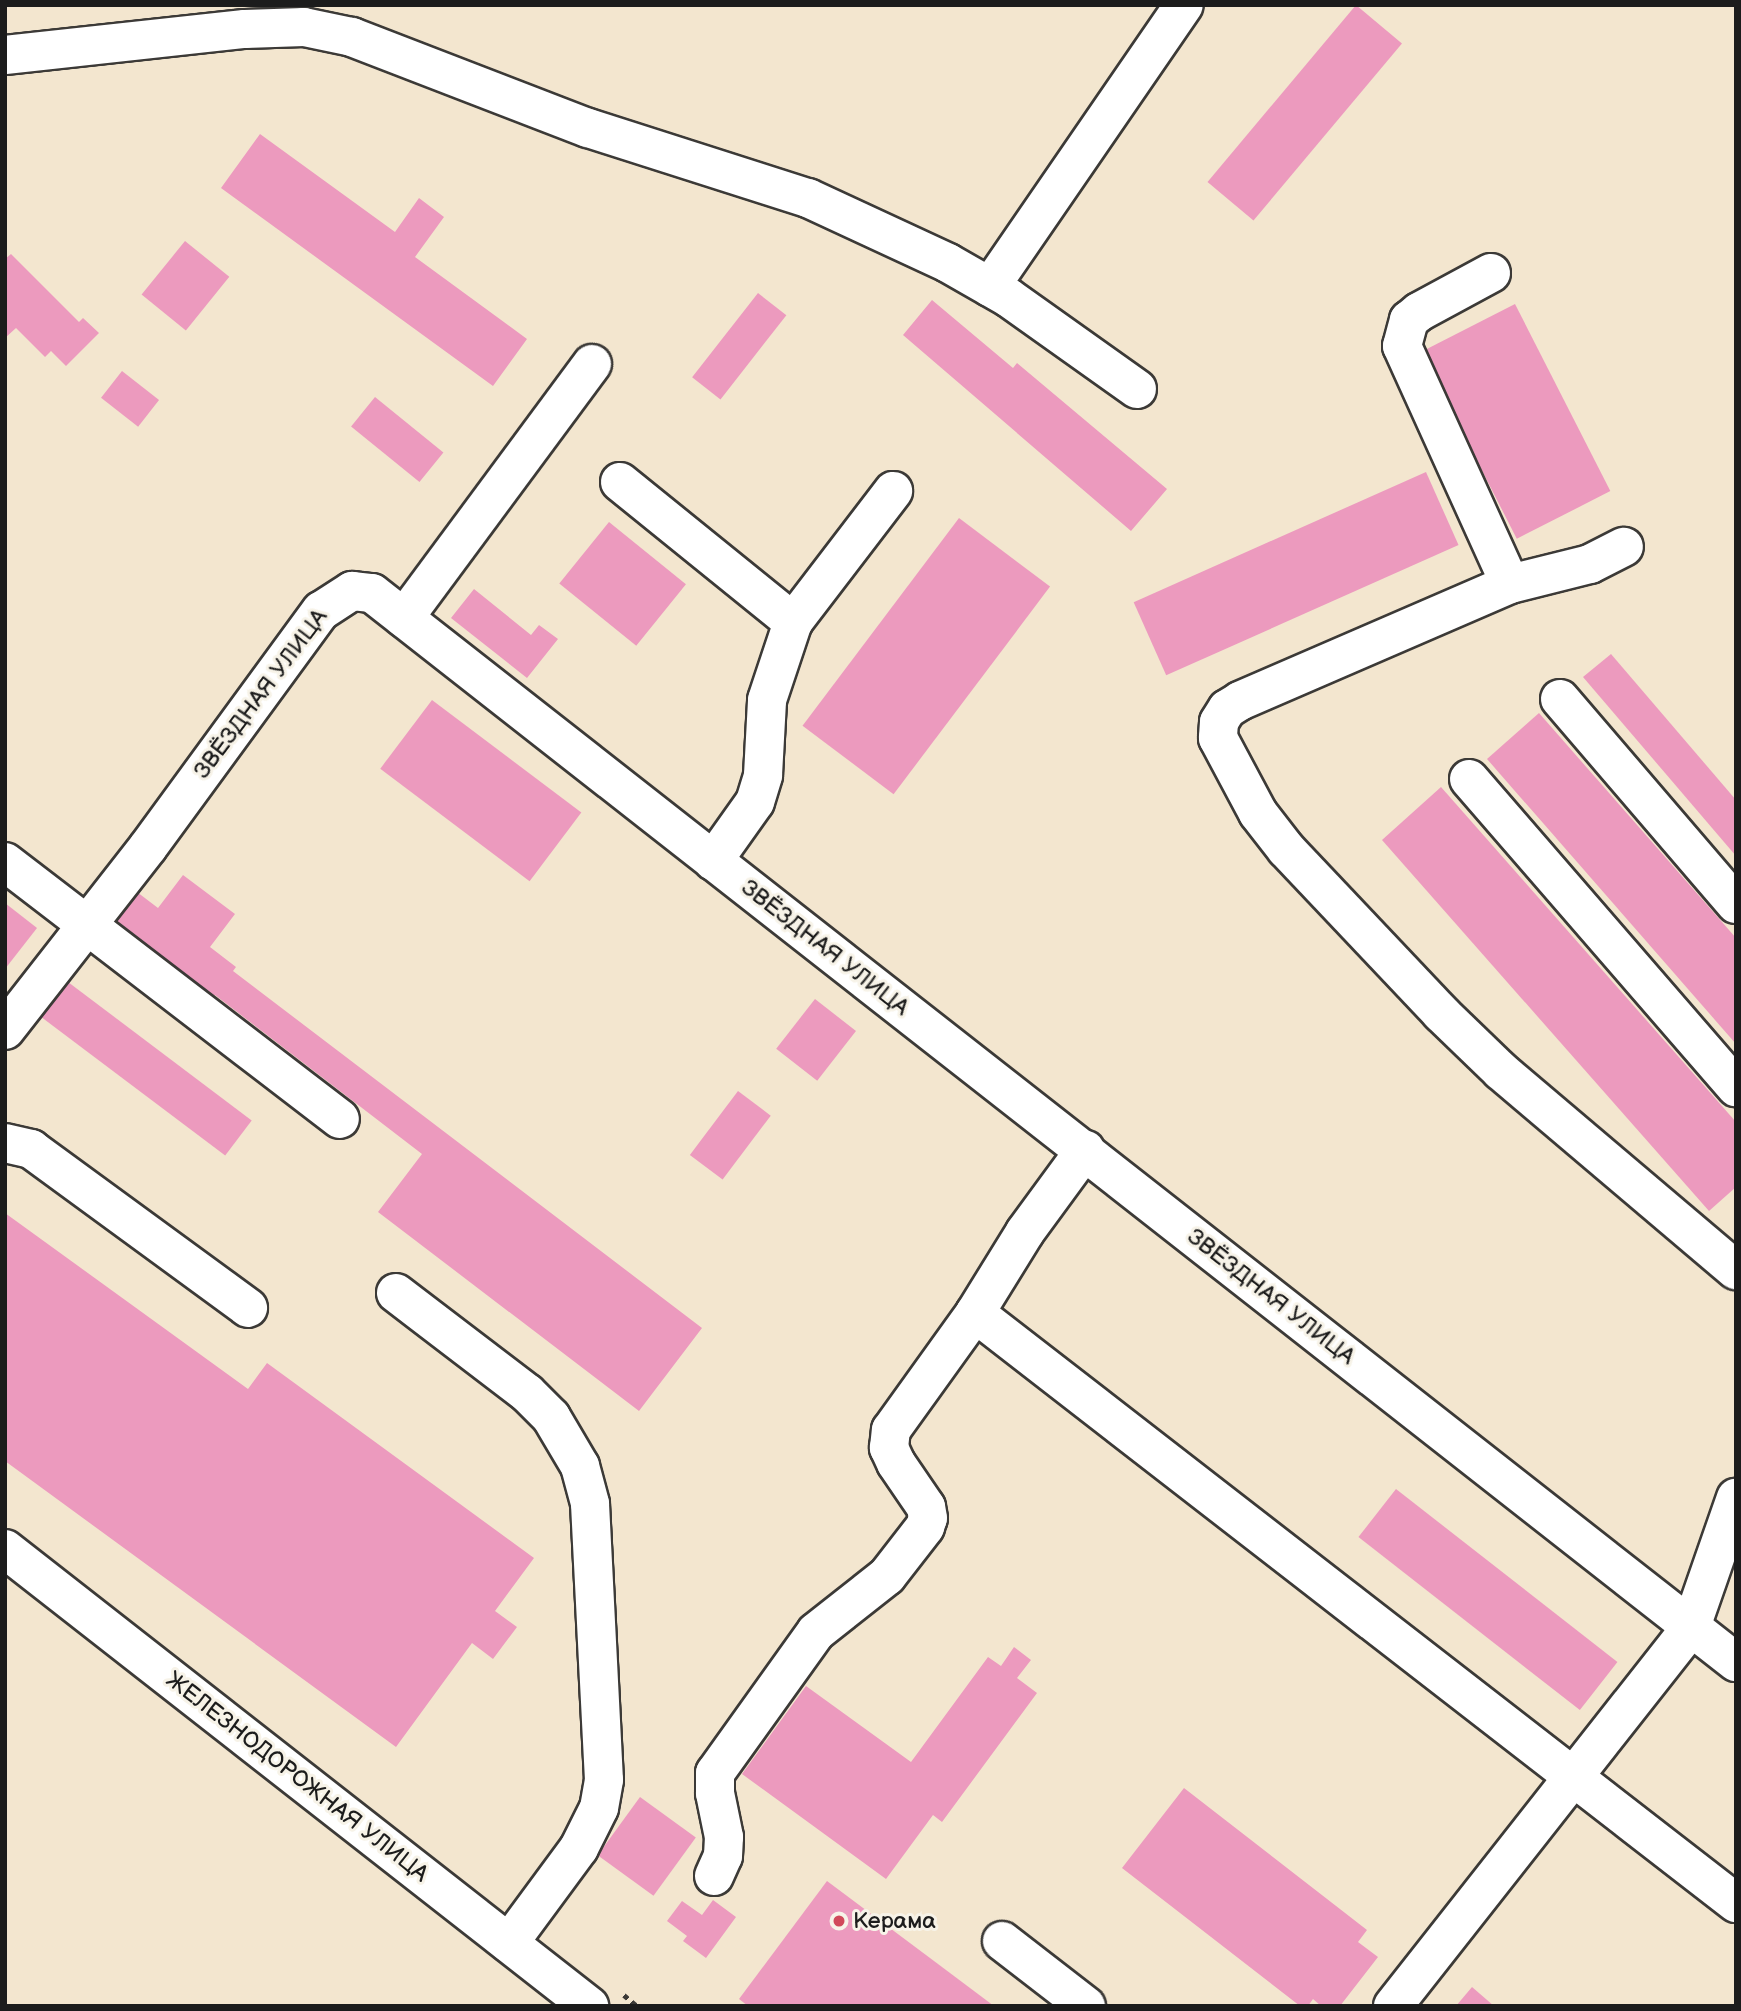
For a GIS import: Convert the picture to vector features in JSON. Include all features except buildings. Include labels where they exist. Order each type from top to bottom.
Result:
[{"type":"street","points":[[990,287],[1184,5]]},
{"type":"street","points":[[5,55],[245,29],[304,27],[352,37],[588,128],[808,198],[948,263],[990,287],[1137,390]]},
{"type":"street","points":[[1490,273],[1409,320],[1402,346],[1510,584]]},
{"type":"street","points":[[404,618],[592,364]]},
{"type":"street","points":[[620,482],[793,622]]},
{"type":"street","points":[[713,861],[755,802],[763,775],[767,700],[793,622],[893,491]]},
{"type":"street","points":[[1624,547],[1590,564],[1510,584],[1240,701],[1227,709],[1219,722],[1218,738],[1258,813],[1286,849],[1441,1013],[1501,1071],[1736,1270]]},
{"type":"street","name":"ЗВЁЗДНАЯ УЛИЦА","points":[[5,1030],[88,925],[321,611],[352,591],[372,593],[1736,1662]]},
{"type":"street","points":[[1560,699],[1736,904]]},
{"type":"street","points":[[1469,779],[1736,1087]]},
{"type":"street","points":[[5,862],[340,1119]]},
{"type":"street","points":[[5,1143],[31,1149],[248,1308]]},
{"type":"street","points":[[714,1876],[723,1856],[724,1837],[715,1793],[715,1773],[816,1632],[887,1576],[925,1527],[928,1518],[926,1507],[889,1448],[891,1430],[901,1412],[975,1313],[1025,1232],[1085,1150]]},
{"type":"street","points":[[397,1293],[527,1393],[551,1417],[580,1466],[590,1504],[604,1780],[601,1798],[592,1826],[579,1848],[509,1943]]},
{"type":"street","points":[[975,1313],[1736,1903]]},
{"type":"street","points":[[1393,2006],[1692,1627],[1736,1498]]},
{"type":"street","name":"ЖЕЛЕЗНОДОРОЖНАЯ УЛИЦА","points":[[5,1549],[589,2006]]},
{"type":"street","points":[[1002,1941],[1086,2006]]},
{"type":"place","name":"Керама","points":[[839,1921]]}]
